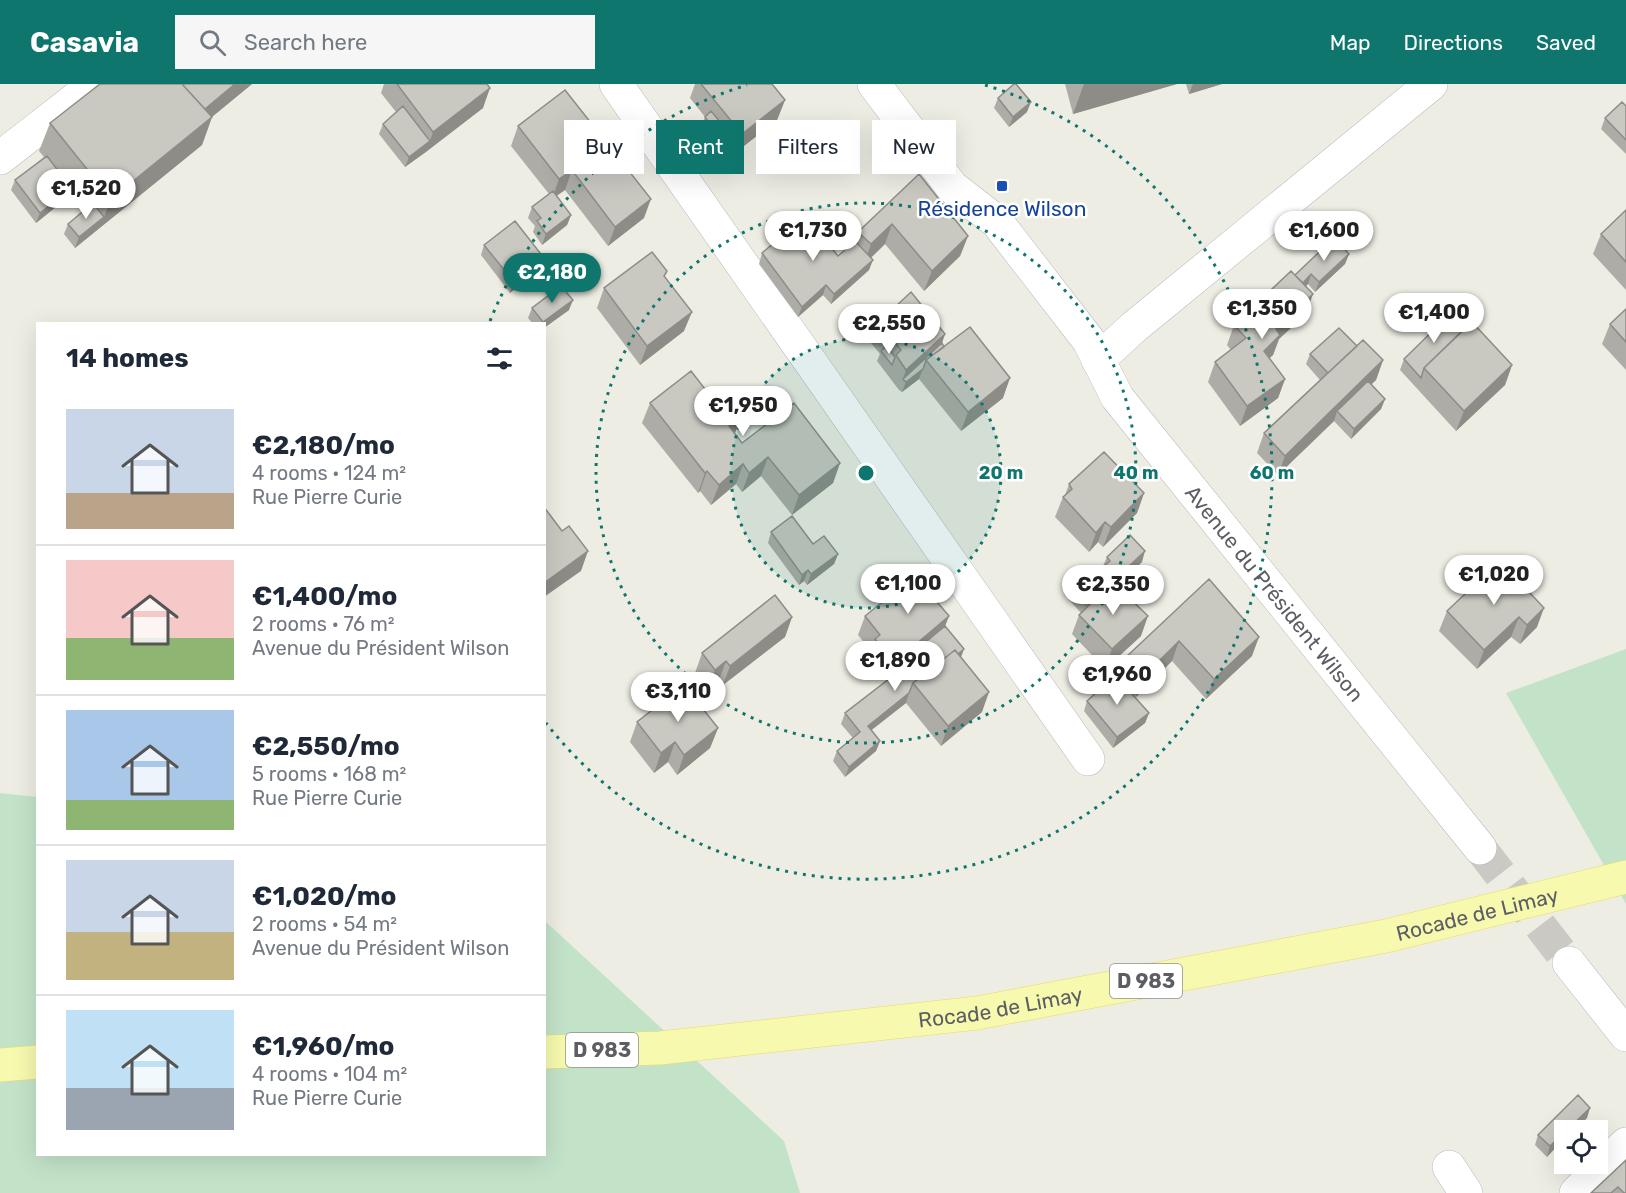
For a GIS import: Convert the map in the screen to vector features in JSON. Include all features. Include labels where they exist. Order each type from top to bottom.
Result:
[{"type":"main road","name":"Rocade de Limay","points":[[546,1052],[660,1048],[977,1013],[1386,936],[1626,877]]},
{"type":"main road","points":[[0,1048],[36,1051]]},
{"type":"main road","points":[[0,1065],[36,1062]]},
{"type":"street","points":[[0,158],[95,84]]},
{"type":"street","points":[[615,84],[1088,759]]},
{"type":"street","name":"Avenue du Président Wilson","points":[[874,84],[952,187],[998,222],[1089,341],[1117,397],[1480,848]]},
{"type":"street","points":[[1098,360],[1134,327],[1431,84]]},
{"type":"street","points":[[1569,963],[1626,1035]]},
{"type":"street","points":[[1576,1193],[1626,1144]]},
{"type":"green space","points":[[1626,649],[1626,904],[1506,693]]},
{"type":"green space","points":[[0,793],[36,797],[36,1156],[546,1156],[546,922],[784,1141],[800,1193],[0,1193]]},
{"type":"building","points":[[100,84],[182,84],[212,117],[111,199],[50,123]]},
{"type":"building","points":[[182,84],[235,84],[205,109]]},
{"type":"building","points":[[397,84],[487,84],[490,88],[433,132]]},
{"type":"building","points":[[701,84],[772,84],[785,100],[760,120],[756,120],[756,123],[744,132],[744,120],[731,120]]},
{"type":"building","points":[[1014,84],[1031,102],[1013,117],[998,98]]},
{"type":"building","points":[[565,90],[589,120],[564,120],[564,174],[566,174],[559,179],[518,126]]},
{"type":"building","points":[[1622,102],[1626,106],[1626,140],[1605,118]]},
{"type":"building","points":[[403,106],[430,141],[409,157],[383,124]]},
{"type":"building","points":[[711,111],[718,120],[707,120],[705,117]]},
{"type":"building","points":[[47,156],[71,188],[40,213],[15,180]]},
{"type":"building","points":[[575,174],[631,174],[651,199],[615,227]]},
{"type":"building","points":[[919,174],[968,236],[932,271],[892,224],[871,244],[858,232]]},
{"type":"building","points":[[553,191],[571,215],[546,234],[537,221],[541,218],[532,207]]},
{"type":"building","points":[[93,203],[104,217],[79,237],[68,224]]},
{"type":"building","points":[[1626,210],[1626,262],[1601,234]]},
{"type":"building","points":[[806,216],[838,256],[855,241],[873,260],[834,294],[826,285],[802,307],[762,253]]},
{"type":"building","points":[[515,221],[544,258],[514,282],[484,245]]},
{"type":"building","points":[[1334,238],[1349,254],[1319,282],[1311,274],[1303,283],[1295,275]]},
{"type":"building","points":[[652,252],[667,271],[664,276],[692,312],[647,346],[604,288]]},
{"type":"building","points":[[1291,271],[1313,294],[1276,329],[1280,335],[1264,351],[1285,379],[1247,406],[1215,362],[1246,338],[1234,325]]},
{"type":"building","points":[[561,286],[573,300],[543,322],[532,308]]},
{"type":"building","points":[[911,292],[945,334],[906,370],[896,355],[901,350],[878,323]]},
{"type":"building","points":[[1626,309],[1626,342],[1610,324]]},
{"type":"building","points":[[1451,313],[1465,328],[1424,368],[1421,378],[1404,359]]},
{"type":"building","points":[[1472,322],[1512,365],[1464,411],[1424,368]]},
{"type":"building","points":[[970,327],[1010,378],[968,412],[926,360]]},
{"type":"building","points":[[1339,328],[1357,346],[1328,373],[1310,354]]},
{"type":"building","points":[[1363,340],[1383,360],[1285,456],[1264,433]]},
{"type":"building","points":[[942,343],[944,347],[926,360],[923,369],[906,382],[903,379]]},
{"type":"building","points":[[887,346],[895,357],[892,365],[881,351]]},
{"type":"building","points":[[691,371],[715,402],[724,395],[741,416],[729,426],[742,443],[794,403],[840,463],[799,495],[768,457],[749,473],[743,464],[719,485],[707,471],[705,473],[650,403]]},
{"type":"building","points":[[1368,381],[1385,399],[1354,429],[1337,411]]},
{"type":"building","points":[[1104,452],[1144,493],[1111,527],[1105,522],[1096,533],[1063,497],[1072,489],[1069,484]]},
{"type":"building","points":[[546,510],[562,531],[569,526],[588,551],[546,582]]},
{"type":"building","points":[[792,516],[813,544],[824,536],[838,554],[811,574],[808,570],[802,575],[771,532]]},
{"type":"building","points":[[1130,535],[1145,551],[1087,606],[1067,584],[1083,570],[1090,577],[1110,561],[1107,557]]},
{"type":"building","points":[[1500,561],[1544,608],[1527,625],[1519,617],[1484,650],[1447,611]]},
{"type":"building","points":[[927,566],[944,587],[932,596],[949,616],[895,662],[875,639],[880,635],[865,616]]},
{"type":"building","points":[[1209,579],[1259,637],[1214,679],[1179,641],[1143,677],[1124,659]]},
{"type":"building","points":[[1113,582],[1148,616],[1112,649],[1079,615]]},
{"type":"building","points":[[775,595],[792,617],[730,666],[726,661],[715,670],[702,653]]},
{"type":"building","points":[[945,626],[964,649],[958,654],[955,650],[913,683],[909,693],[868,726],[880,741],[849,767],[837,751],[860,732],[845,713],[894,675],[891,671]]},
{"type":"building","points":[[955,650],[989,692],[948,726],[913,683]]},
{"type":"building","points":[[1115,675],[1149,713],[1117,737],[1087,701]]},
{"type":"building","points":[[684,685],[718,728],[684,755],[675,742],[661,753],[637,722]]},
{"type":"building","points":[[1578,1095],[1590,1108],[1577,1120],[1554,1120],[1554,1142],[1550,1146],[1538,1135]]},
{"type":"building","points":[[1626,1160],[1626,1193],[1618,1187],[1611,1193],[1591,1193]]},
{"type":"tunnel","points":[[1480,848],[1569,963]]},
{"type":"place","name":"Résidence Wilson","points":[[1002,186]]}]
